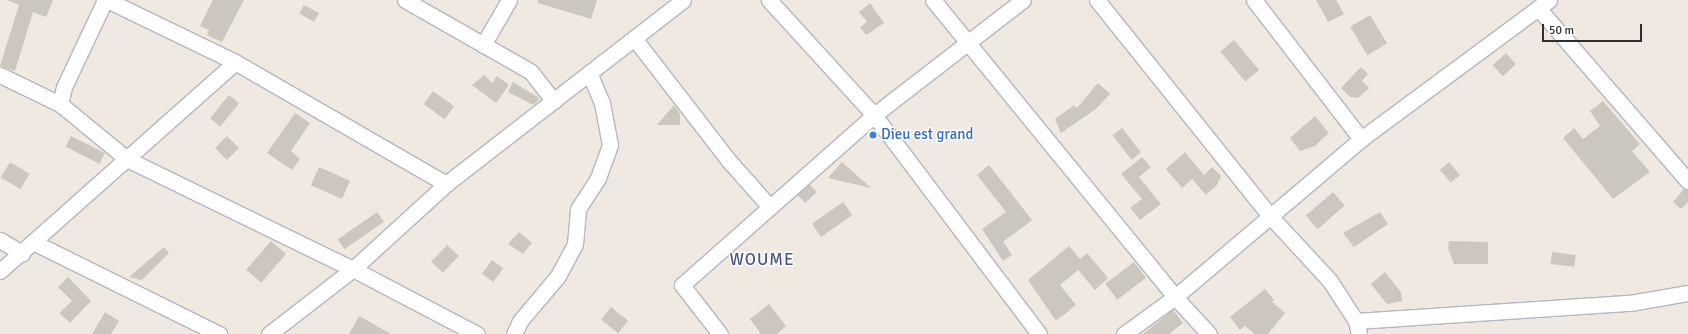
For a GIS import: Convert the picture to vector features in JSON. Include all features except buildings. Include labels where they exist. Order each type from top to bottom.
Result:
[{"type":"street","points":[[60,104],[64,87],[106,0],[234,62],[446,184]]},
{"type":"street","points":[[405,0],[531,72],[554,101]]},
{"type":"street","points":[[483,45],[509,0]]},
{"type":"street","points":[[269,334],[353,268],[446,184],[683,0]]},
{"type":"street","points":[[769,0],[874,115],[1039,334]]},
{"type":"street","points":[[933,0],[1175,297],[1209,334]]},
{"type":"street","points":[[720,334],[682,285],[874,115],[1023,0]]},
{"type":"street","points":[[1097,0],[1271,217],[1330,281],[1358,328],[1630,302],[1688,293]]},
{"type":"street","points":[[1254,0],[1361,139]]},
{"type":"street","points":[[1124,334],[1175,297],[1361,139],[1544,4],[1688,180]]},
{"type":"street","points":[[634,38],[730,162],[770,207]]},
{"type":"street","points":[[0,271],[22,253],[234,62]]},
{"type":"street","points":[[514,334],[520,321],[558,276],[575,244],[578,210],[598,178],[610,145],[602,103],[589,73]]},
{"type":"street","points":[[0,75],[60,104],[127,159],[353,268],[477,334]]},
{"type":"street","points":[[0,240],[22,253]]},
{"type":"street","points":[[33,242],[219,334]]},
{"type":"place","name":"Dieu est grand","points":[[873,135]]},
{"type":"district","name":"WOUME","points":[[762,260]]}]
